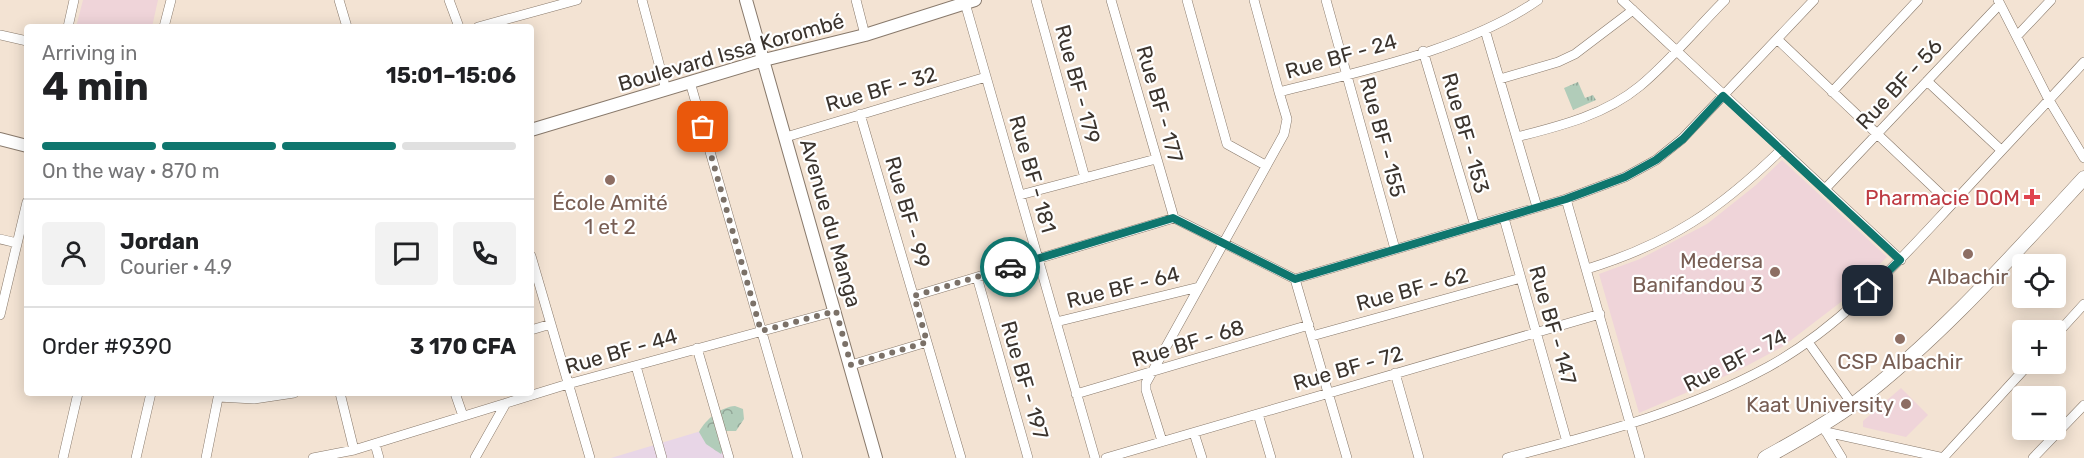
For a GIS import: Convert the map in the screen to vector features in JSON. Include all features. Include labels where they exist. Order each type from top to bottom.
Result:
[{"type":"main road","points":[[1765,458],[1824,429],[1924,344],[2084,178]]},
{"type":"street","points":[[69,24],[74,0]]},
{"type":"street","points":[[165,24],[171,0]]},
{"type":"street","points":[[339,0],[347,24]]},
{"type":"street","points":[[449,0],[458,24]]},
{"type":"street","points":[[489,24],[577,0]]},
{"type":"street","points":[[642,0],[666,90]]},
{"type":"street","name":"Avenue du Manga","points":[[746,0],[876,458]]},
{"type":"street","points":[[856,0],[865,35]]},
{"type":"street","name":"Rue BF - 179","points":[[1036,0],[1085,178]]},
{"type":"street","name":"Rue BF - 177","points":[[1111,0],[1173,218]]},
{"type":"street","points":[[1187,0],[1227,144],[1265,165]]},
{"type":"street","points":[[1254,0],[1279,92]]},
{"type":"street","name":"Rue BF - 155","points":[[1326,0],[1395,249]]},
{"type":"street","points":[[1518,0],[1524,10]]},
{"type":"street","name":"Rue BF - 24","points":[[1162,441],[1146,390],[1150,373],[1287,127],[1279,92],[1347,75],[1485,30],[1524,10],[1538,0]]},
{"type":"street","points":[[1622,0],[1900,260]]},
{"type":"street","points":[[914,296],[1173,218],[1295,279],[1566,199],[1625,177],[1656,160],[1683,139],[1814,0]]},
{"type":"street","points":[[1832,92],[1918,0]]},
{"type":"street","points":[[2017,36],[2051,0]]},
{"type":"street","points":[[1517,137],[1574,122],[1615,103],[1640,86],[1723,1]]},
{"type":"street","name":"Boulevard Issa Korombé","points":[[534,128],[764,60],[865,35],[947,5],[970,2]]},
{"type":"street","name":"Rue BF - 181","points":[[970,2],[986,77],[1095,458]]},
{"type":"street","points":[[1999,2],[2049,100],[2084,158]]},
{"type":"street","name":"Rue BF - 56","points":[[1825,189],[1999,2]]},
{"type":"street","points":[[1500,79],[1558,62],[1575,54],[1633,10]]},
{"type":"street","points":[[1485,30],[1537,207]]},
{"type":"street","points":[[0,34],[24,40]]},
{"type":"street","points":[[1777,39],[1951,204]]},
{"type":"street","name":"Rue BF - 153","points":[[1423,51],[1475,226]]},
{"type":"street","name":"Rue BF - 74","points":[[1507,458],[1631,425],[1725,389],[1808,342],[1852,306],[1900,260],[2084,62]]},
{"type":"street","name":"Rue BF - 32","points":[[786,136],[986,77]]},
{"type":"street","points":[[1927,81],[2001,150]]},
{"type":"street","points":[[690,82],[798,458]]},
{"type":"street","name":"Rue BF - 99","points":[[861,114],[961,458]]},
{"type":"street","points":[[0,139],[24,145]]},
{"type":"street","points":[[1587,269],[1642,249],[1684,228],[1727,200],[1782,149]]},
{"type":"street","points":[[1020,195],[1156,159]]},
{"type":"street","points":[[1566,199],[1640,458]]},
{"type":"street","points":[[0,315],[24,214]]},
{"type":"street","name":"Rue BF - 147","points":[[1503,218],[1567,442]]},
{"type":"street","points":[[0,239],[17,243]]},
{"type":"street","points":[[534,270],[590,458]]},
{"type":"street","name":"Rue BF - 197","points":[[977,277],[1028,458]]},
{"type":"street","name":"Rue BF - 62","points":[[1312,336],[1521,278]]},
{"type":"street","points":[[1295,279],[1347,458]]},
{"type":"street","name":"Rue BF - 64","points":[[1056,322],[1198,286]]},
{"type":"street","points":[[2066,324],[2084,304]]},
{"type":"street","name":"Rue BF - 44","points":[[534,394],[836,311]]},
{"type":"street","name":"Rue BF - 72","points":[[1106,458],[1600,314]]},
{"type":"street","points":[[534,329],[550,324]]},
{"type":"street","name":"Rue BF - 68","points":[[1077,394],[1309,325]]},
{"type":"street","points":[[851,365],[927,342]]},
{"type":"street","points":[[1808,342],[1852,405]]},
{"type":"street","points":[[697,348],[729,458]]},
{"type":"street","points":[[636,366],[662,458]]},
{"type":"street","points":[[1395,373],[1419,458]]},
{"type":"street","points":[[1824,429],[1943,458],[2020,374]]},
{"type":"street","points":[[63,458],[77,396]]},
{"type":"street","points":[[136,458],[150,396]]},
{"type":"street","points":[[206,458],[218,396]]},
{"type":"street","points":[[227,396],[254,399],[274,396]]},
{"type":"street","points":[[341,396],[354,450]]},
{"type":"street","points":[[456,396],[463,416]]},
{"type":"street","name":"Rue BF - 44","points":[[313,458],[375,444],[529,396]]},
{"type":"street","points":[[475,458],[506,403]]},
{"type":"street","points":[[2033,458],[2084,405]]},
{"type":"street","points":[[1258,414],[1271,458]]},
{"type":"street","points":[[1824,429],[1842,458]]},
{"type":"street","points":[[1194,433],[1202,458]]},
{"type":"street","points":[[375,444],[379,458]]},
{"type":"shaded area","points":[[83,0],[158,0],[153,24],[77,24]]},
{"type":"shaded area","points":[[1782,160],[1887,257],[1841,302],[1782,347],[1739,370],[1639,413],[1599,274],[1640,259],[1707,224],[1756,185]]},
{"type":"shaded area","points":[[1901,388],[1928,415],[1906,437],[1863,427],[1863,421]]},
{"type":"shaded area","points":[[721,425],[731,458],[611,458]]},
{"type":"green space","points":[[1578,82],[1585,98],[1593,95],[1596,100],[1573,110],[1564,88]]},
{"type":"green space","points":[[735,406],[743,409],[744,419],[736,431],[718,431],[718,440],[725,445],[721,454],[706,444],[699,432],[714,414]]},
{"type":"way so far","points":[[703,127],[761,331],[836,311],[851,365],[927,342],[914,296],[1010,267]]},
{"type":"place","name":"École Amité 1 et 2","points":[[610,180]]},
{"type":"place","name":"Pharmacie DOM","points":[[2032,197]]},
{"type":"place","name":"Albachir","points":[[1968,254]]},
{"type":"place","name":"Medersa Banifandou 3","points":[[1775,272]]},
{"type":"place","name":"CSP Albachir","points":[[1900,339]]},
{"type":"place","name":"Kaat University","points":[[1906,404]]},
{"type":"route","points":[[1010,267],[1173,218],[1295,279],[1566,199],[1625,177],[1656,160],[1683,139],[1723,96],[1900,260],[1868,291]]}]
